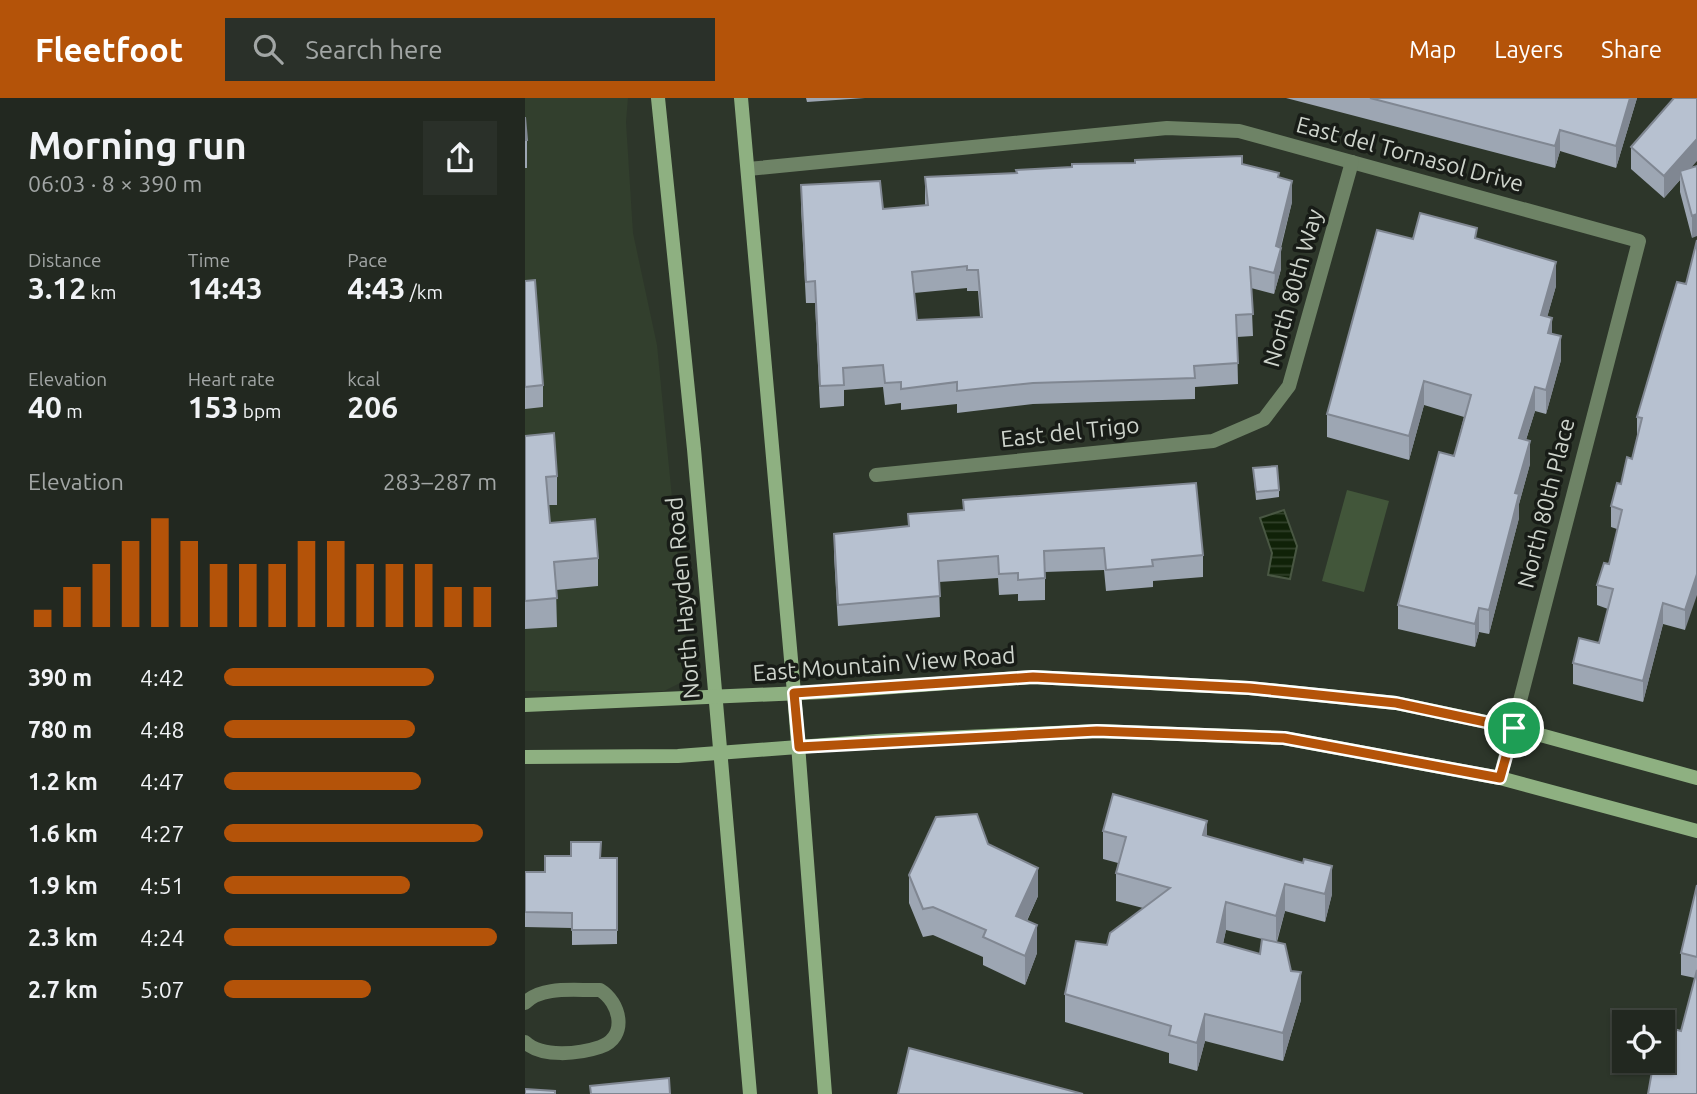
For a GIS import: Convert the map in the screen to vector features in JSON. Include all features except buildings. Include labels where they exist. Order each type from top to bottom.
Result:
[{"type":"main road","name":"North Hayden Road","points":[[658,98],[693,436],[713,698],[750,1094]]},
{"type":"main road","points":[[741,98],[799,747],[825,1094]]},
{"type":"main road","name":"East Mountain View Road","points":[[525,705],[713,698],[1033,677],[1249,688],[1383,701],[1514,728],[1697,778]]},
{"type":"main road","points":[[525,757],[720,754],[799,747],[1097,731],[1284,738],[1500,778],[1697,831]]},
{"type":"street","name":"East del Tornasol Drive","points":[[748,169],[1167,128],[1239,131],[1639,241]]},
{"type":"street","name":"North 80th Way","points":[[1264,419],[1289,386],[1352,162]]},
{"type":"street","name":"North 80th Place","points":[[1500,778],[1559,540],[1639,241]]},
{"type":"street","name":"East del Trigo","points":[[876,475],[1213,441],[1264,419]]},
{"type":"street","points":[[525,1003],[536,995],[548,992],[600,990],[614,1002],[619,1019],[614,1034],[600,1047],[548,1053],[534,1050],[525,1042]]},
{"type":"shaded area","points":[[525,98],[628,98],[626,122],[633,233],[657,345],[687,650],[686,668],[680,683],[664,691],[525,691]]},
{"type":"shaded area","points":[[1347,490],[1389,501],[1364,592],[1322,581]]},
{"type":"shaded area","points":[[1284,510],[1297,546],[1290,579],[1268,575],[1272,553],[1260,518]]},
{"type":"route","points":[[1033,677],[1249,688],[1396,703],[1514,728],[1500,778],[1284,738],[1097,731],[799,747],[794,693],[1033,677]]}]
